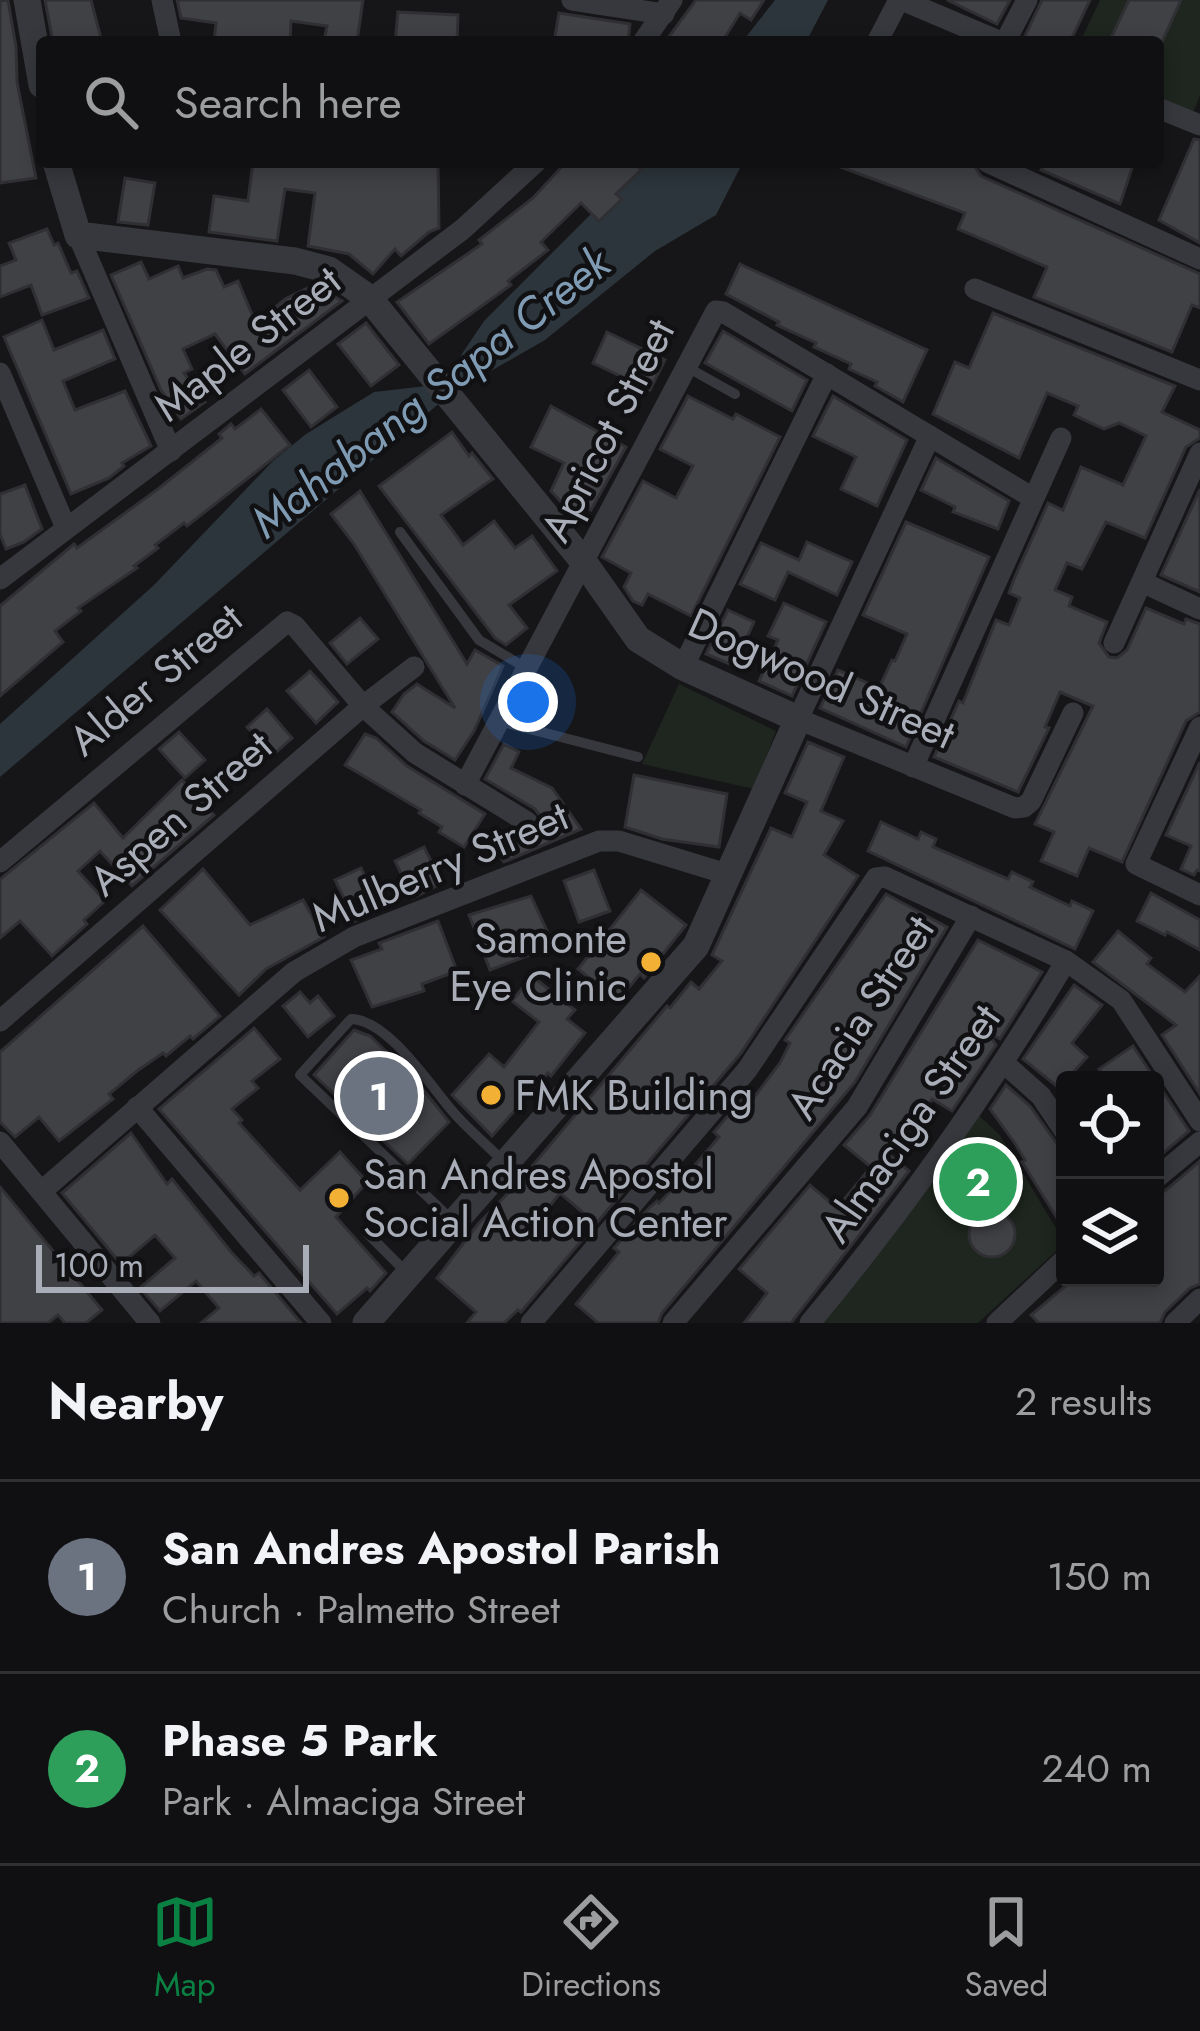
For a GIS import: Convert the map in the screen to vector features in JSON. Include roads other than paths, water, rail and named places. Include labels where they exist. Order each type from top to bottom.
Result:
[{"type":"street","points":[[27,0],[36,51]]},
{"type":"street","points":[[162,0],[170,36]]},
{"type":"street","points":[[572,0],[668,7]]},
{"type":"street","points":[[880,36],[901,0],[988,36]]},
{"type":"street","points":[[1007,36],[1028,0]]},
{"type":"street","points":[[647,36],[668,7]]},
{"type":"street","points":[[1164,110],[1200,125]]},
{"type":"street","points":[[58,168],[78,235],[171,451]]},
{"type":"street","name":"Maple Street","points":[[0,579],[463,229],[529,168]]},
{"type":"street","points":[[1001,168],[1199,256]]},
{"type":"street","name":"Dogwood Street","points":[[78,235],[295,261],[329,270],[369,298],[583,562],[638,639],[683,667],[1015,808],[1024,808],[1073,713]]},
{"type":"street","points":[[975,289],[1200,380]]},
{"type":"street","name":"Apricot Street","points":[[465,785],[716,311],[1033,498]]},
{"type":"street","points":[[0,373],[66,528]]},
{"type":"street","points":[[683,667],[827,374]]},
{"type":"street","points":[[367,1323],[696,946],[930,436]]},
{"type":"street","points":[[913,767],[1061,438]]},
{"type":"street","points":[[1114,643],[1192,496],[1200,452]]},
{"type":"street","points":[[1144,583],[1200,609]]},
{"type":"street","name":"Alder Street","points":[[0,862],[286,622],[295,626],[363,706],[415,753],[527,822]]},
{"type":"street","name":"Aspen Street","points":[[0,1021],[414,667]]},
{"type":"street","points":[[1200,728],[1136,864],[1200,895]]},
{"type":"street","name":"Mulberry Street","points":[[43,1190],[295,972],[355,937],[599,841],[619,841],[730,875]]},
{"type":"street","points":[[531,1323],[747,1070],[876,878],[885,877],[1066,961],[1121,1000],[1200,1121]]},
{"type":"street","name":"Acacia Street","points":[[673,1323],[857,1107],[971,916]]},
{"type":"street","name":"Almaciga Street","points":[[810,1323],[884,1235],[1005,1064],[1066,961]]},
{"type":"street","points":[[1005,1064],[1042,1096],[1056,1118]]},
{"type":"street","points":[[136,1107],[321,1323]]},
{"type":"street","points":[[0,1142],[150,1323]]},
{"type":"street","points":[[1164,1172],[1200,1142]]},
{"type":"street","points":[[997,1323],[1056,1267]]},
{"type":"street","points":[[1175,1323],[1200,1299]]},
{"type":"lane","points":[[685,366],[735,394]]},
{"type":"lane","points":[[400,532],[479,640],[527,668]]},
{"type":"lane","points":[[499,721],[638,757]]},
{"type":"lane","points":[[454,1222],[300,1075],[351,1018],[359,1018],[388,1037],[505,1163]]},
{"type":"lane","points":[[368,1234],[409,1275]]},
{"type":"water","points":[[775,0],[828,0],[809,36],[747,36]]},
{"type":"water","name":"Mahabang Sapa Creek","points":[[637,168],[740,168],[716,215],[655,251],[545,340],[449,395],[0,777],[0,724],[154,585],[273,461],[306,434],[374,392],[435,385],[445,379],[484,321]]},
{"type":"place","name":"Samonte Eye Clinic","points":[[651,962]]},
{"type":"place","name":"FMK Building","points":[[491,1095]]},
{"type":"place","name":"San Andres Apostol Parish","points":[[379,1096]]},
{"type":"place","name":"Phase 5 Park","points":[[978,1182]]},
{"type":"place","name":"San Andres Apostol Social Action Center","points":[[339,1198]]}]
